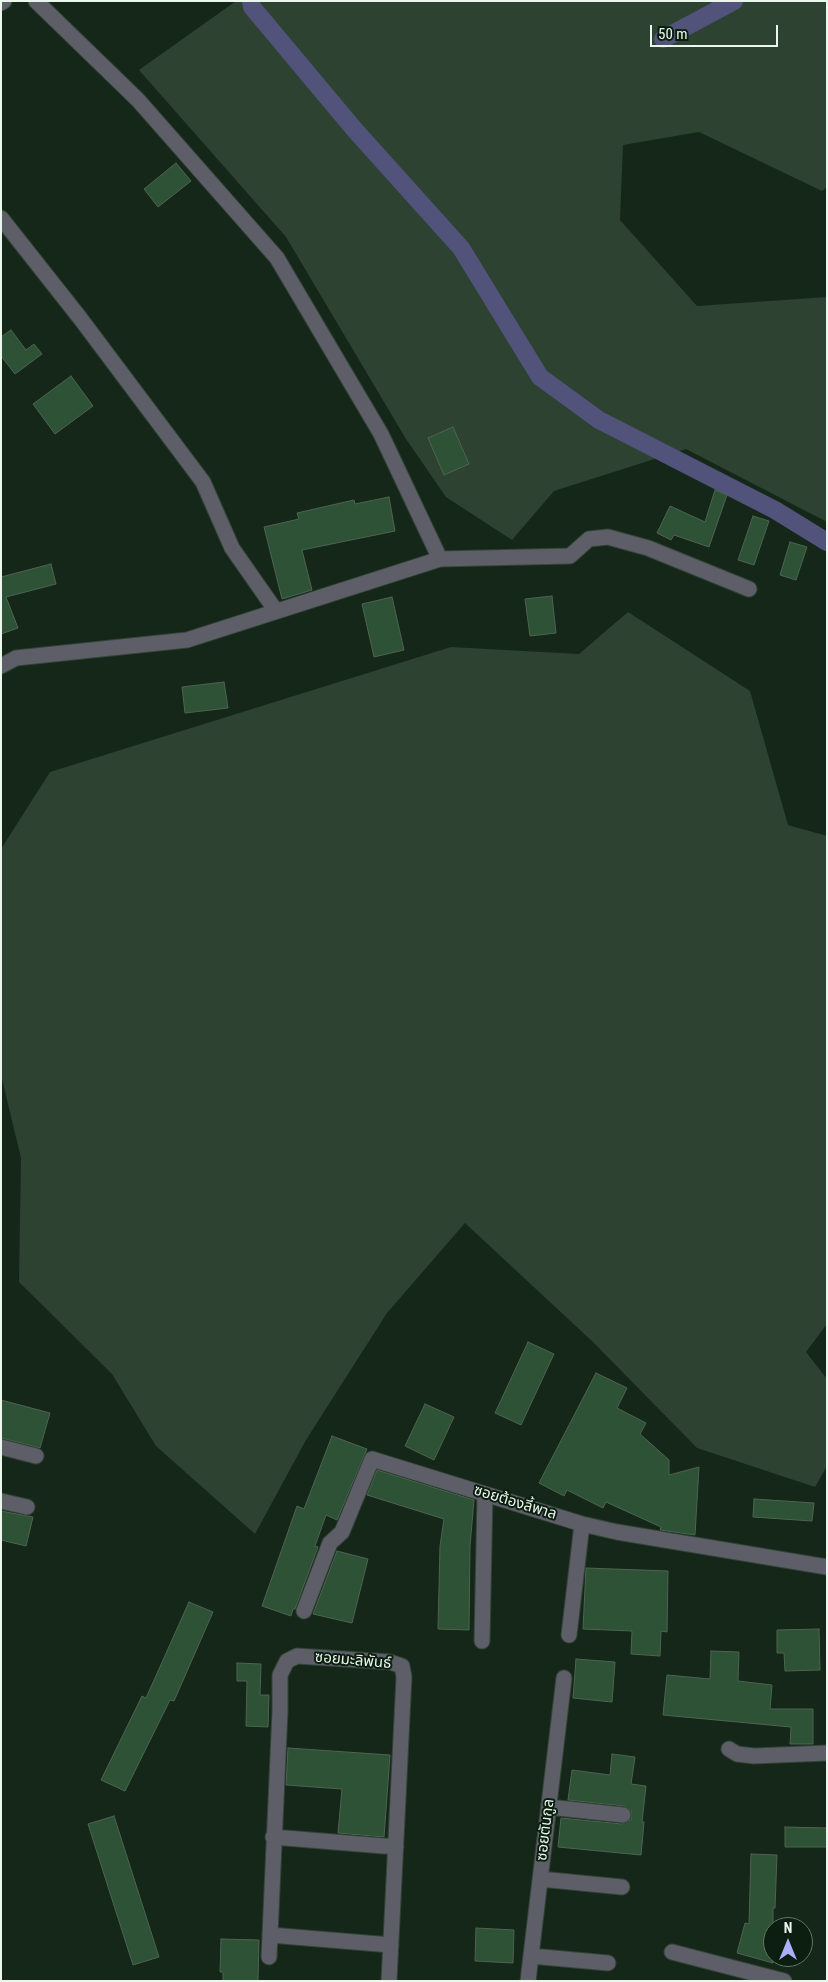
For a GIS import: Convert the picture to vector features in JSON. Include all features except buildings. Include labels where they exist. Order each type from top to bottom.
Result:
[{"type":"street","points":[[36,1],[138,100],[277,258],[381,434],[440,559]]},
{"type":"street","points":[[1,218],[80,318],[203,482],[232,548],[276,611]]},
{"type":"street","points":[[1,666],[16,658],[187,640],[440,559],[570,556],[589,538],[608,537],[648,548],[749,589]]},
{"type":"street","points":[[1,1446],[36,1456]]},
{"type":"street","name":"ซอยต้องลี้พาล","points":[[304,1611],[330,1543],[342,1532],[372,1459],[582,1524],[617,1532],[827,1567]]},
{"type":"street","points":[[482,1641],[485,1494]]},
{"type":"street","points":[[1,1501],[28,1507]]},
{"type":"street","points":[[569,1635],[582,1524]]},
{"type":"street","name":"ซอยมะลิพันธ์","points":[[269,1957],[280,1675],[287,1661],[297,1656],[390,1662],[402,1666],[404,1677],[389,1981]]},
{"type":"street","name":"ซอยตันกูล","points":[[528,1981],[564,1678]]},
{"type":"street","points":[[729,1749],[737,1754],[754,1756],[827,1753]]},
{"type":"street","points":[[549,1807],[623,1815]]},
{"type":"street","points":[[273,1837],[396,1848]]},
{"type":"street","points":[[540,1878],[622,1887]]},
{"type":"street","points":[[270,1935],[391,1945]]},
{"type":"street","points":[[672,1952],[784,1981]]},
{"type":"street","points":[[531,1956],[608,1964]]},
{"type":"green space","points":[[236,1],[827,1],[827,187],[822,191],[699,132],[623,145],[620,220],[697,306],[827,297],[827,522],[686,449],[554,491],[512,540],[446,497],[406,439],[286,237],[139,70]]},
{"type":"green space","points":[[628,612],[750,691],[788,825],[827,836],[827,1324],[806,1352],[827,1379],[827,1466],[815,1487],[697,1448],[594,1343],[465,1223],[387,1313],[306,1440],[255,1534],[156,1446],[112,1374],[19,1282],[21,1158],[1,1075],[1,849],[50,772],[451,647],[579,654]]},
{"type":"waterway","points":[[251,1],[252,7],[354,129],[461,248],[540,377],[599,420],[775,510],[827,542]]},
{"type":"waterway","points":[[663,39],[734,1]]}]
